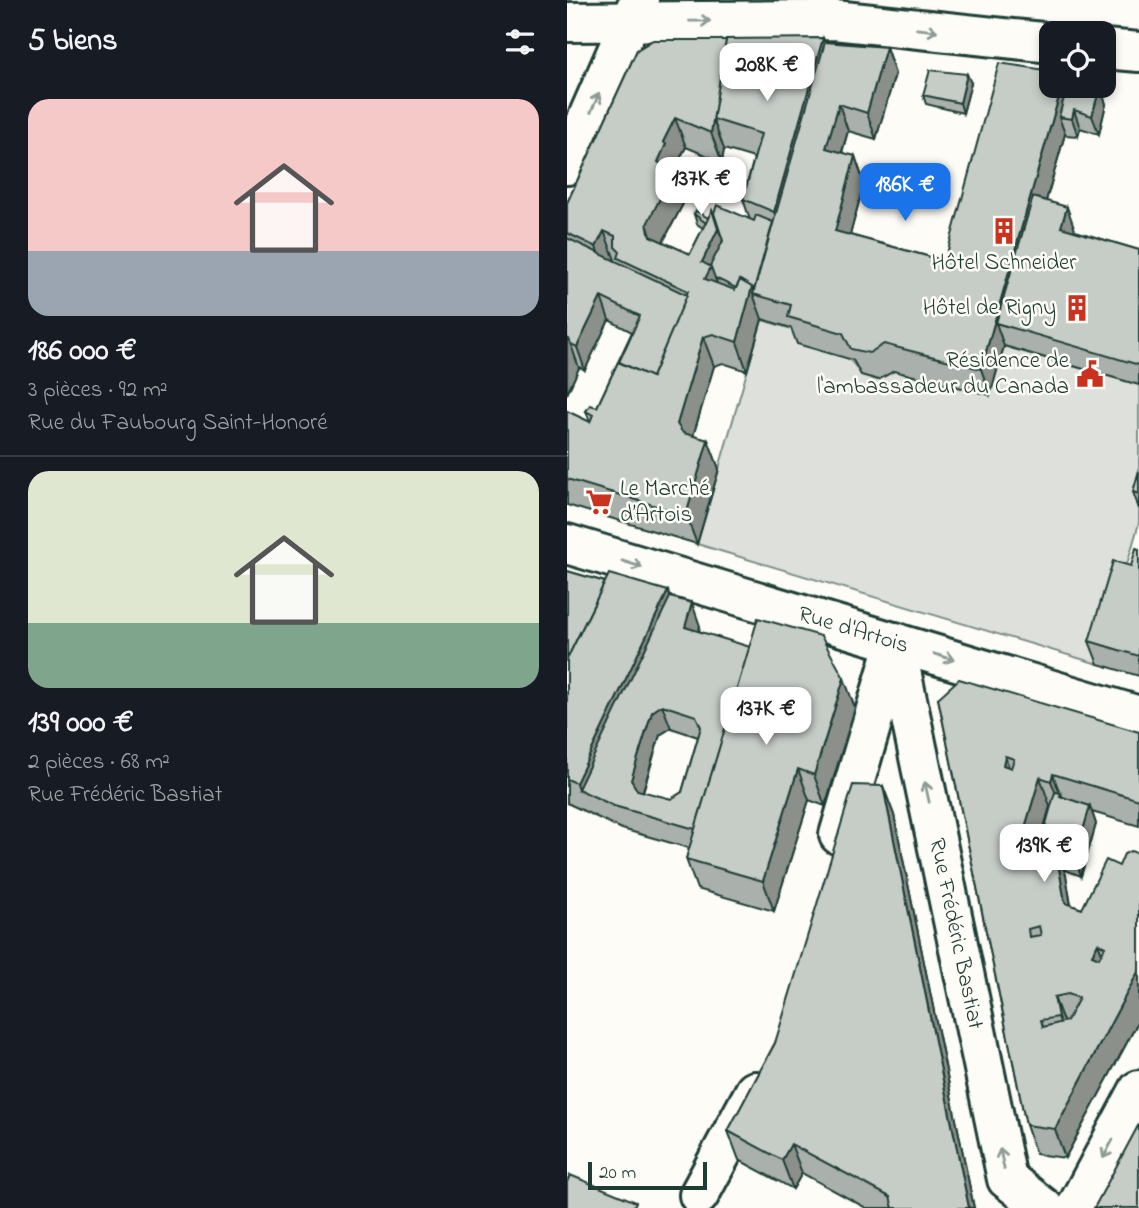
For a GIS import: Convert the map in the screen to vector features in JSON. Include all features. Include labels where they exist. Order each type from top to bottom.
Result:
[{"type":"street","points":[[567,22],[636,11],[834,19],[1039,42]]},
{"type":"street","points":[[567,165],[636,11]]},
{"type":"street","points":[[1116,50],[1139,52]]},
{"type":"street","name":"Rue d'Artois","points":[[567,544],[1139,716]]},
{"type":"street","points":[[828,874],[895,642]]},
{"type":"street","name":"Rue Frédéric Bastiat","points":[[895,642],[1007,1179],[1044,1208]]},
{"type":"street","points":[[699,1195],[772,1059]]},
{"type":"street","points":[[1076,1208],[1139,1090]]},
{"type":"shaded area","points":[[762,320],[818,339],[843,354],[861,375],[878,380],[894,371],[950,386],[1004,346],[1139,385],[1139,523],[1098,664],[697,544]]},
{"type":"building","points":[[823,38],[774,212],[743,199],[761,134],[713,119],[726,39]]},
{"type":"building","points":[[653,40],[726,40],[711,133],[675,118],[663,142],[666,144],[658,162],[673,173],[647,224],[650,236],[690,254],[712,210],[718,229],[702,262],[711,267],[705,279],[735,290],[740,280],[752,287],[737,342],[713,334],[703,337],[677,424],[683,433],[708,440],[686,515],[567,479],[567,411],[590,422],[593,415],[586,411],[590,405],[597,407],[618,362],[652,377],[688,291],[618,258],[620,252],[615,247],[615,236],[604,231],[596,247],[567,233],[567,203],[637,50]]},
{"type":"building","name":"Hôtel Schneider","points":[[825,42],[886,47],[867,113],[839,104],[826,148],[855,156],[835,231],[945,261],[999,63],[1039,69],[1039,98],[1059,98],[981,369],[884,344],[869,353],[851,349],[843,333],[788,317],[791,305],[753,294]]},
{"type":"building","points":[[930,70],[967,74],[960,103],[923,95]]},
{"type":"building","points":[[1064,98],[1097,98],[1092,116],[1074,110],[1072,119],[1059,117]]},
{"type":"building","name":"Hôtel de Rigny","points":[[1033,197],[1067,207],[1061,227],[1139,250],[1139,365],[996,323]]},
{"type":"building","points":[[717,205],[754,221],[756,215],[773,222],[754,290],[740,280],[736,288],[715,278],[710,266],[723,241],[714,213]]},
{"type":"building","points":[[696,211],[708,218],[706,223],[694,214]]},
{"type":"building","points":[[567,238],[687,295],[652,377],[619,362],[640,316],[601,297],[577,347],[567,338]]},
{"type":"building","points":[[1139,471],[1139,494],[1133,492]]},
{"type":"building","points":[[1136,548],[1139,549],[1139,656],[1089,641],[1113,561],[1131,566]]},
{"type":"building","points":[[567,571],[605,582],[567,659]]},
{"type":"building","points":[[609,574],[668,591],[576,783],[567,779],[567,659]]},
{"type":"building","points":[[670,597],[692,603],[685,627],[750,647],[695,829],[614,806],[578,789]],"holes":[[[662,705],[696,716],[701,727],[682,792],[671,799],[637,790],[631,780],[652,712]]]},
{"type":"building","points":[[758,618],[821,636],[844,678],[814,775],[798,769],[763,881],[686,859]]},
{"type":"building","points":[[959,679],[1139,732],[1139,800],[1053,774],[1051,781],[1040,777],[1024,831],[1029,851],[1055,846],[1065,903],[1082,909],[1106,860],[1119,866],[1124,854],[1131,851],[1139,854],[1139,970],[1055,1129],[1026,1125],[938,698]],"holes":[[[1005,756],[1014,759],[1011,768],[1003,765]],[[1039,926],[1041,935],[1029,937],[1028,929]],[[1098,943],[1105,947],[1099,958],[1092,955]],[[1068,994],[1079,998],[1067,1021],[1043,1027],[1041,1020],[1058,1017],[1054,997]]]},
{"type":"building","points":[[853,785],[883,786],[969,1208],[893,1208],[890,1197],[791,1144],[782,1160],[728,1131],[775,1043]]},
{"type":"building","points":[[1055,792],[1090,806],[1075,858],[1057,851],[1055,846],[1047,848],[1040,845]]},
{"type":"building","points":[[1139,1124],[1139,1208],[1094,1208]]},
{"type":"building","points":[[570,1175],[636,1202],[633,1208],[567,1208],[567,1182]]},
{"type":"place","name":"Hôtel Schneider","points":[[1004,231]]},
{"type":"place","name":"Hôtel de Rigny","points":[[1077,308]]},
{"type":"place","name":"Résidence de l'ambassadeur du Canada","points":[[1090,374]]},
{"type":"place","name":"Le Marché d’Artois","points":[[599,502]]}]
